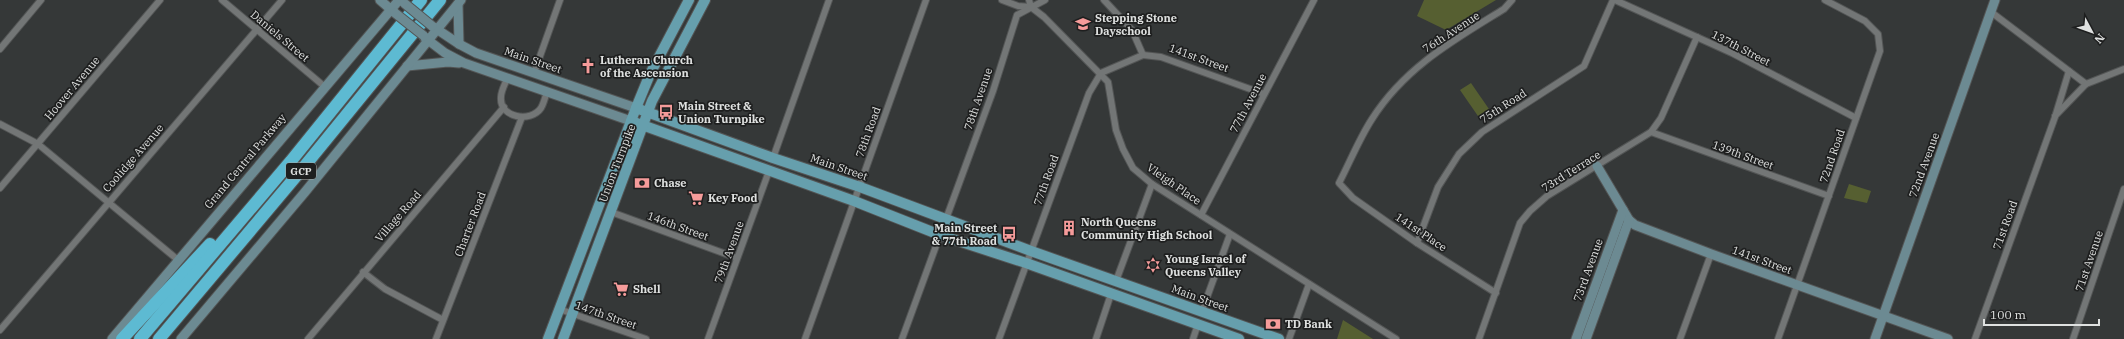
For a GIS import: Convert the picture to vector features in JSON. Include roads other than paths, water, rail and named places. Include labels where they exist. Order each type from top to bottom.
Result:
[{"type":"highway","name":"GCP","points":[[140,339],[264,192],[421,0]]},
{"type":"highway","name":"GCP","points":[[159,339],[304,168],[440,0]]},
{"type":"highway","points":[[122,339],[204,250],[264,192]]},
{"type":"main road","points":[[380,0],[426,38],[464,63],[854,201],[940,235],[1026,263],[1239,339]]},
{"type":"main road","name":"Union Turnpike","points":[[548,339],[650,74],[689,0]]},
{"type":"main road","name":"Union Turnpike","points":[[563,339],[649,113],[652,101],[705,0]]},
{"type":"main road","name":"72nd Avenue","points":[[1875,339],[1996,0]]},
{"type":"main road","name":"Grand Central Parkway","points":[[112,339],[325,87],[401,1]]},
{"type":"main road","name":"Main Street","points":[[401,1],[434,28],[476,53],[636,108],[773,158],[860,186],[1031,251],[1279,339]]},
{"type":"main road","points":[[181,339],[407,66],[434,28],[460,2]]},
{"type":"main road","points":[[459,44],[460,2]]},
{"type":"main road","points":[[407,66],[448,62],[464,63]]},
{"type":"main road","points":[[1597,166],[1629,220]]},
{"type":"main road","name":"73rd Avenue","points":[[1576,339],[1623,210]]},
{"type":"main road","name":"141st Street","points":[[1629,220],[1635,225],[1711,254],[1948,339]]},
{"type":"main road","name":"73rd Avenue","points":[[1586,339],[1629,220]]},
{"type":"street","points":[[0,49],[41,0]]},
{"type":"street","name":"Hoover Avenue","points":[[0,188],[160,0]]},
{"type":"street","name":"Daniels Street","points":[[222,0],[325,87]]},
{"type":"street","name":"Coolidge Avenue","points":[[0,330],[282,0]]},
{"type":"street","points":[[534,73],[560,0]]},
{"type":"street","points":[[773,158],[829,0]]},
{"type":"street","name":"78th Road","points":[[805,339],[926,0]]},
{"type":"street","points":[[1002,0],[1018,6],[1032,7]]},
{"type":"street","name":"Vleigh Place","points":[[1029,0],[1032,7],[1101,73],[1108,82],[1116,130],[1123,149],[1133,168],[1152,184],[1396,339]]},
{"type":"street","name":"78th Avenue","points":[[946,219],[992,91],[1017,15],[1045,0]]},
{"type":"street","points":[[1101,73],[1143,55],[1132,30],[1104,0]]},
{"type":"street","name":"77th Avenue","points":[[1201,215],[1314,0]]},
{"type":"street","name":"76th Avenue","points":[[1339,183],[1372,119],[1404,80],[1432,54],[1504,9],[1512,0]]},
{"type":"street","name":"137th Street","points":[[1614,0],[1697,37],[1856,118]]},
{"type":"street","name":"75th Road","points":[[1417,243],[1438,187],[1459,154],[1482,132],[1584,66],[1614,0]]},
{"type":"street","name":"72nd Road","points":[[1778,339],[1880,50],[1878,34],[1865,20],[1825,0]]},
{"type":"street","points":[[1991,12],[2086,84],[2124,69]]},
{"type":"street","name":"73rd Terrace","points":[[1479,339],[1520,223],[1530,211],[1547,196],[1650,132],[1661,118],[1697,37]]},
{"type":"street","name":"141st Street","points":[[1143,55],[1161,57],[1264,94]]},
{"type":"street","name":"71st Road","points":[[1975,339],[2055,117],[2069,71]]},
{"type":"street","name":"77th Road","points":[[999,339],[1089,93],[1101,73]]},
{"type":"street","points":[[507,79],[501,96],[504,107],[512,115],[522,117],[536,113],[541,108],[547,92]]},
{"type":"street","name":"71st Road","points":[[2055,117],[2086,84]]},
{"type":"street","name":"Village Road","points":[[308,339],[504,107]]},
{"type":"street","name":"Charter Road","points":[[436,339],[522,117]]},
{"type":"street","points":[[0,124],[38,144],[178,260]]},
{"type":"street","name":"139th Street","points":[[1650,132],[1828,196]]},
{"type":"street","name":"79th Avenue","points":[[708,339],[769,171]]},
{"type":"street","name":"141st Place","points":[[1339,183],[1353,198],[1417,243],[1496,292]]},
{"type":"street","points":[[1116,281],[1152,184]]},
{"type":"street","name":"71st Avenue","points":[[2073,339],[2124,189]]},
{"type":"street","name":"146th Street","points":[[611,212],[737,258]]},
{"type":"street","points":[[1202,311],[1230,234]]},
{"type":"street","points":[[902,339],[940,235]]},
{"type":"street","points":[[1680,339],[1711,254]]},
{"type":"street","points":[[364,272],[385,289],[443,320]]},
{"type":"street","points":[[1289,339],[1309,284]]},
{"type":"street","points":[[1096,339],[1112,294]]},
{"type":"street","name":"147th Street","points":[[559,309],[646,339]]},
{"type":"street","points":[[1193,339],[1198,324]]},
{"type":"place","name":"Stepping Stone Dayschool","points":[[1083,24]]},
{"type":"place","name":"Lutheran Church of the Ascension","points":[[588,66]]},
{"type":"place","name":"Main Street & Union Turnpike","points":[[666,112]]},
{"type":"place","name":"Chase","points":[[642,183]]},
{"type":"place","name":"Key Food","points":[[696,198]]},
{"type":"place","name":"North Queens Community High School","points":[[1069,228]]},
{"type":"place","name":"Main Street & 77th Road","points":[[1009,234]]},
{"type":"place","name":"Young Israel of Queens Valley","points":[[1153,265]]},
{"type":"place","name":"Shell","points":[[621,289]]},
{"type":"place","name":"TD Bank","points":[[1273,324]]}]
